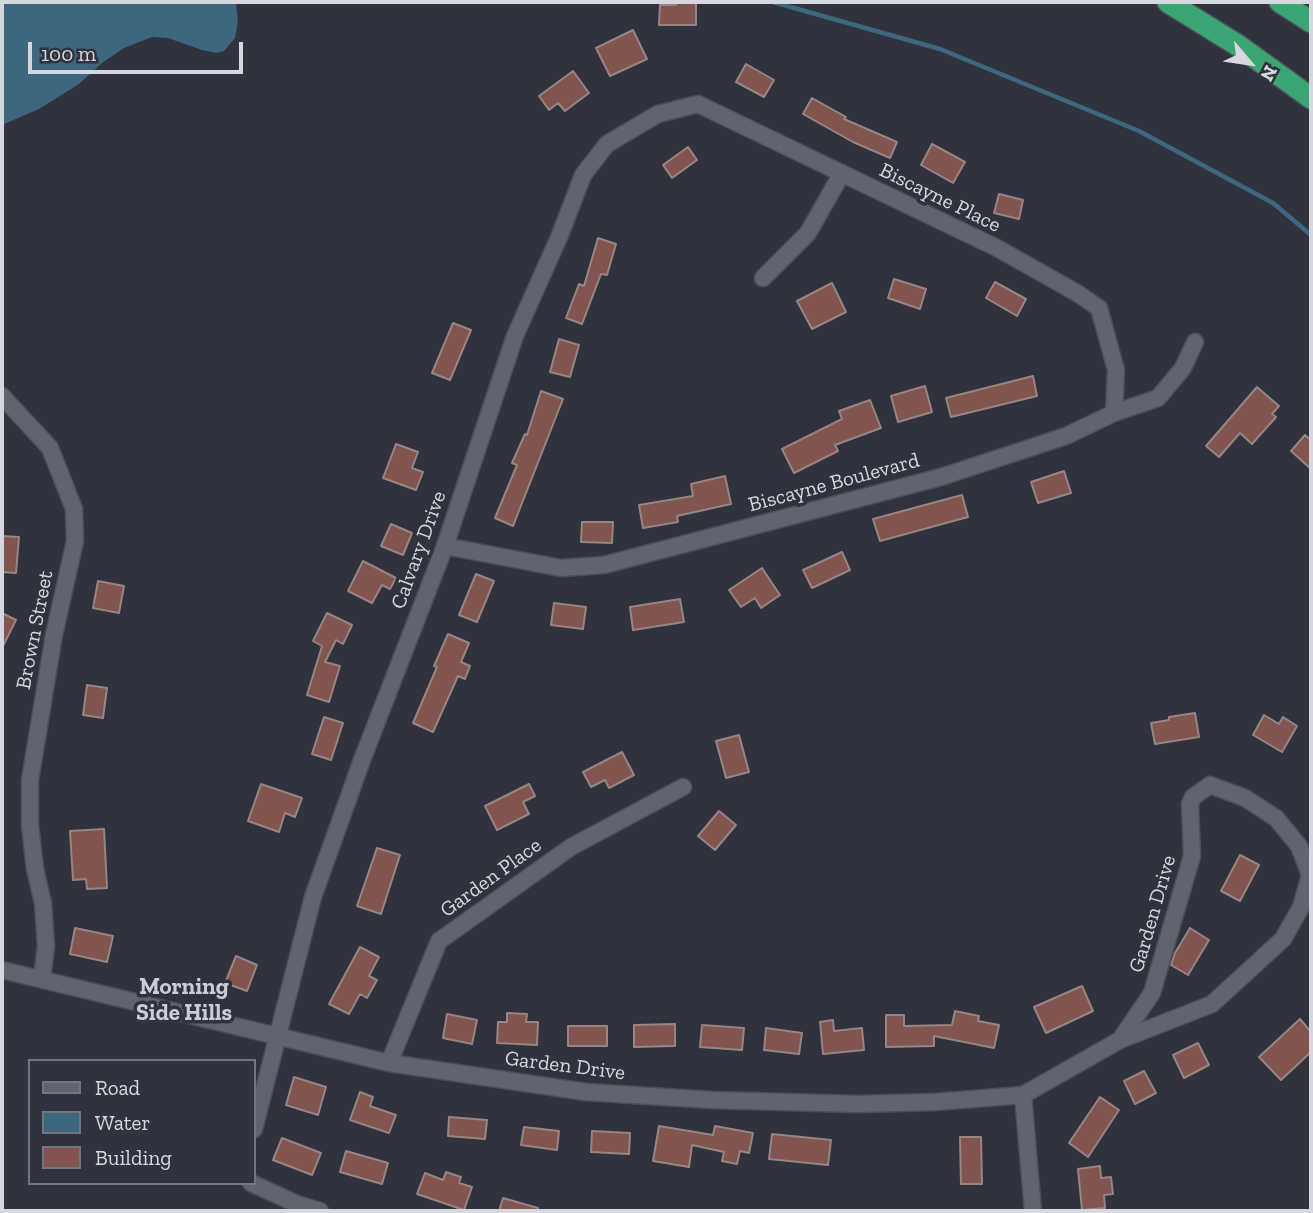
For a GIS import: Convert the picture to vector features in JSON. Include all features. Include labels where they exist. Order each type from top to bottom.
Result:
[{"type":"highway","points":[[1168,2],[1239,46],[1311,99]]},
{"type":"highway","points":[[1280,2],[1311,22]]},
{"type":"street","name":"Biscayne Place","points":[[658,114],[698,104],[997,248],[1077,293],[1098,308],[1116,370],[1114,414]]},
{"type":"street","name":"Calvary Drive","points":[[256,1121],[313,897],[362,760],[445,546],[515,336],[560,235],[583,175],[607,144],[658,114]]},
{"type":"street","points":[[762,278],[808,233],[842,173]]},
{"type":"street","name":"Biscayne Boulevard","points":[[445,546],[561,568],[604,565],[941,477],[1066,436],[1158,398],[1183,368],[1195,342]]},
{"type":"street","name":"Brown Street","points":[[2,396],[50,448],[74,509],[75,541],[54,635],[30,780],[30,825],[43,903],[45,935],[42,978]]},
{"type":"street","name":"Garden Drive","points":[[2,970],[389,1063],[586,1092],[712,1100],[858,1104],[935,1102],[1023,1095],[1120,1040],[1212,1004],[1283,939],[1301,907],[1310,875],[1299,846],[1276,818],[1245,798],[1210,785],[1193,797],[1190,804],[1192,856],[1152,993],[1120,1040]]},
{"type":"street","name":"Garden Place","points":[[389,1063],[439,941],[571,847],[683,787]]},
{"type":"street","points":[[1023,1095],[1033,1211]]},
{"type":"street","points":[[255,1185],[320,1211]]},
{"type":"water","points":[[2,2],[236,2],[238,21],[235,38],[224,51],[216,53],[168,38],[152,37],[124,48],[79,84],[39,109],[2,125]]},
{"type":"building","points":[[677,2],[696,2],[696,25],[659,25],[660,5],[676,5]]},
{"type":"building","points":[[633,30],[647,59],[610,76],[596,48]]},
{"type":"building","points":[[746,64],[774,80],[764,97],[736,82]]},
{"type":"building","points":[[573,71],[589,93],[565,111],[558,103],[549,110],[539,96]]},
{"type":"building","points":[[812,98],[846,117],[844,119],[897,142],[890,158],[853,142],[803,114]]},
{"type":"building","points":[[932,144],[965,162],[953,183],[921,165]]},
{"type":"building","points":[[688,147],[697,160],[672,178],[663,165]]},
{"type":"building","points":[[999,194],[1023,200],[1019,219],[994,213]]},
{"type":"building","points":[[598,238],[616,244],[607,275],[601,274],[582,324],[566,318],[579,284],[584,286]]},
{"type":"building","points":[[894,279],[926,289],[920,309],[888,298]]},
{"type":"building","points":[[995,282],[1026,299],[1017,316],[986,298]]},
{"type":"building","points":[[832,283],[846,312],[812,329],[797,301]]},
{"type":"building","points":[[453,323],[471,330],[450,380],[432,373]]},
{"type":"building","points":[[559,339],[579,345],[570,377],[550,372]]},
{"type":"building","points":[[1033,376],[1037,396],[951,417],[946,398]]},
{"type":"building","points":[[925,386],[932,412],[898,422],[891,396]]},
{"type":"building","points":[[1257,387],[1279,406],[1272,414],[1276,417],[1252,444],[1240,433],[1219,457],[1206,446]]},
{"type":"building","points":[[541,391],[563,399],[513,526],[495,518],[517,465],[512,463],[525,434],[527,435]]},
{"type":"building","points":[[870,400],[881,428],[835,445],[838,451],[794,473],[782,449],[842,419],[839,411]]},
{"type":"building","points":[[1305,435],[1311,440],[1311,469],[1291,451]]},
{"type":"building","points":[[396,444],[418,452],[412,468],[423,472],[416,490],[383,478]]},
{"type":"building","points":[[1064,471],[1071,493],[1038,503],[1031,482]]},
{"type":"building","points":[[725,476],[731,504],[677,516],[678,522],[643,528],[639,505],[693,496],[691,484]]},
{"type":"building","points":[[962,495],[968,517],[880,541],[873,519]]},
{"type":"building","points":[[582,522],[613,522],[612,543],[581,542]]},
{"type":"building","points":[[391,524],[412,533],[403,555],[381,546]]},
{"type":"building","points":[[2,536],[19,537],[16,573],[2,572]]},
{"type":"building","points":[[842,552],[850,570],[812,588],[803,570]]},
{"type":"building","points":[[363,561],[396,578],[390,589],[382,585],[372,603],[348,591]]},
{"type":"building","points":[[762,568],[780,595],[761,608],[755,598],[741,607],[729,590]]},
{"type":"building","points":[[476,574],[494,581],[477,622],[459,615]]},
{"type":"building","points":[[98,581],[124,586],[119,613],[93,608]]},
{"type":"building","points":[[680,599],[684,622],[633,630],[630,607]]},
{"type":"building","points":[[554,603],[586,607],[583,629],[551,625]]},
{"type":"building","points":[[2,613],[16,620],[2,648]]},
{"type":"building","points":[[327,613],[352,625],[343,644],[336,640],[325,662],[340,666],[329,702],[307,695],[322,646],[313,641]]},
{"type":"building","points":[[448,634],[469,643],[461,662],[470,666],[465,679],[458,676],[433,732],[413,723]]},
{"type":"building","points":[[87,685],[107,688],[103,718],[83,715]]},
{"type":"building","points":[[1195,713],[1199,737],[1155,744],[1151,723]]},
{"type":"building","points":[[1264,715],[1279,724],[1283,717],[1297,726],[1282,752],[1253,735]]},
{"type":"building","points":[[324,717],[343,723],[331,760],[312,754]]},
{"type":"building","points":[[739,735],[749,772],[726,778],[716,741]]},
{"type":"building","points":[[622,752],[634,775],[609,788],[605,780],[591,787],[583,772]]},
{"type":"building","points":[[261,784],[302,798],[295,817],[285,813],[279,832],[248,821]]},
{"type":"building","points":[[529,784],[535,796],[523,802],[529,814],[497,830],[485,806]]},
{"type":"building","points":[[719,811],[736,825],[715,850],[698,836]]},
{"type":"building","points":[[104,829],[107,888],[87,889],[86,879],[73,880],[70,831]]},
{"type":"building","points":[[377,848],[400,855],[381,914],[357,906]]},
{"type":"building","points":[[1240,855],[1259,865],[1240,901],[1221,891]]},
{"type":"building","points":[[75,928],[113,936],[107,962],[70,954]]},
{"type":"building","points":[[1190,928],[1209,940],[1188,975],[1171,965]]},
{"type":"building","points":[[360,947],[379,957],[369,976],[377,980],[367,998],[360,994],[349,1014],[329,1004]]},
{"type":"building","points":[[236,956],[257,965],[247,991],[225,983]]},
{"type":"building","points":[[1082,986],[1093,1011],[1046,1033],[1034,1007]]},
{"type":"building","points":[[955,1011],[979,1016],[978,1021],[999,1025],[994,1048],[934,1036],[934,1046],[886,1047],[886,1015],[904,1015],[904,1026],[952,1025]]},
{"type":"building","points":[[507,1013],[527,1014],[526,1022],[538,1022],[537,1045],[497,1043],[498,1022],[507,1022]]},
{"type":"building","points":[[447,1014],[477,1020],[472,1044],[443,1038]]},
{"type":"building","points":[[1300,1019],[1311,1032],[1311,1052],[1281,1080],[1259,1057]]},
{"type":"building","points":[[833,1020],[834,1031],[862,1028],[864,1050],[823,1054],[820,1022]]},
{"type":"building","points":[[675,1024],[675,1046],[634,1047],[634,1025]]},
{"type":"building","points":[[702,1025],[744,1028],[742,1050],[700,1047]]},
{"type":"building","points":[[568,1026],[607,1026],[607,1046],[568,1046]]},
{"type":"building","points":[[766,1028],[802,1033],[799,1054],[764,1050]]},
{"type":"building","points":[[1198,1043],[1209,1065],[1184,1078],[1173,1055]]},
{"type":"building","points":[[1144,1071],[1156,1093],[1135,1104],[1124,1081]]},
{"type":"building","points":[[294,1077],[326,1087],[318,1115],[286,1105]]},
{"type":"building","points":[[360,1092],[373,1097],[370,1106],[396,1115],[389,1133],[350,1120]]},
{"type":"building","points":[[1100,1097],[1119,1110],[1088,1157],[1069,1143]]},
{"type":"building","points":[[449,1117],[487,1120],[485,1139],[448,1136]]},
{"type":"building","points":[[659,1126],[713,1135],[715,1126],[753,1133],[749,1153],[740,1151],[737,1164],[722,1161],[724,1152],[692,1145],[689,1167],[653,1161]]},
{"type":"building","points":[[524,1127],[559,1131],[557,1150],[521,1145]]},
{"type":"building","points":[[592,1131],[630,1133],[629,1154],[591,1152]]},
{"type":"building","points":[[772,1134],[831,1140],[828,1165],[769,1159]]},
{"type":"building","points":[[960,1137],[981,1137],[982,1184],[961,1184]]},
{"type":"building","points":[[282,1138],[321,1153],[312,1175],[273,1160]]},
{"type":"building","points":[[346,1151],[388,1163],[382,1184],[340,1172]]},
{"type":"building","points":[[1100,1166],[1101,1178],[1111,1177],[1113,1194],[1104,1195],[1105,1208],[1082,1210],[1078,1169]]},
{"type":"building","points":[[446,1172],[461,1177],[459,1183],[472,1187],[464,1210],[417,1194],[425,1173],[443,1180]]},
{"type":"building","points":[[503,1198],[538,1208],[538,1211],[499,1211]]},
{"type":"waterway","points":[[773,2],[940,49],[1139,131],[1273,203],[1311,235]]},
{"type":"district","name":"Morning Side Hills","points":[[184,1000]]}]
